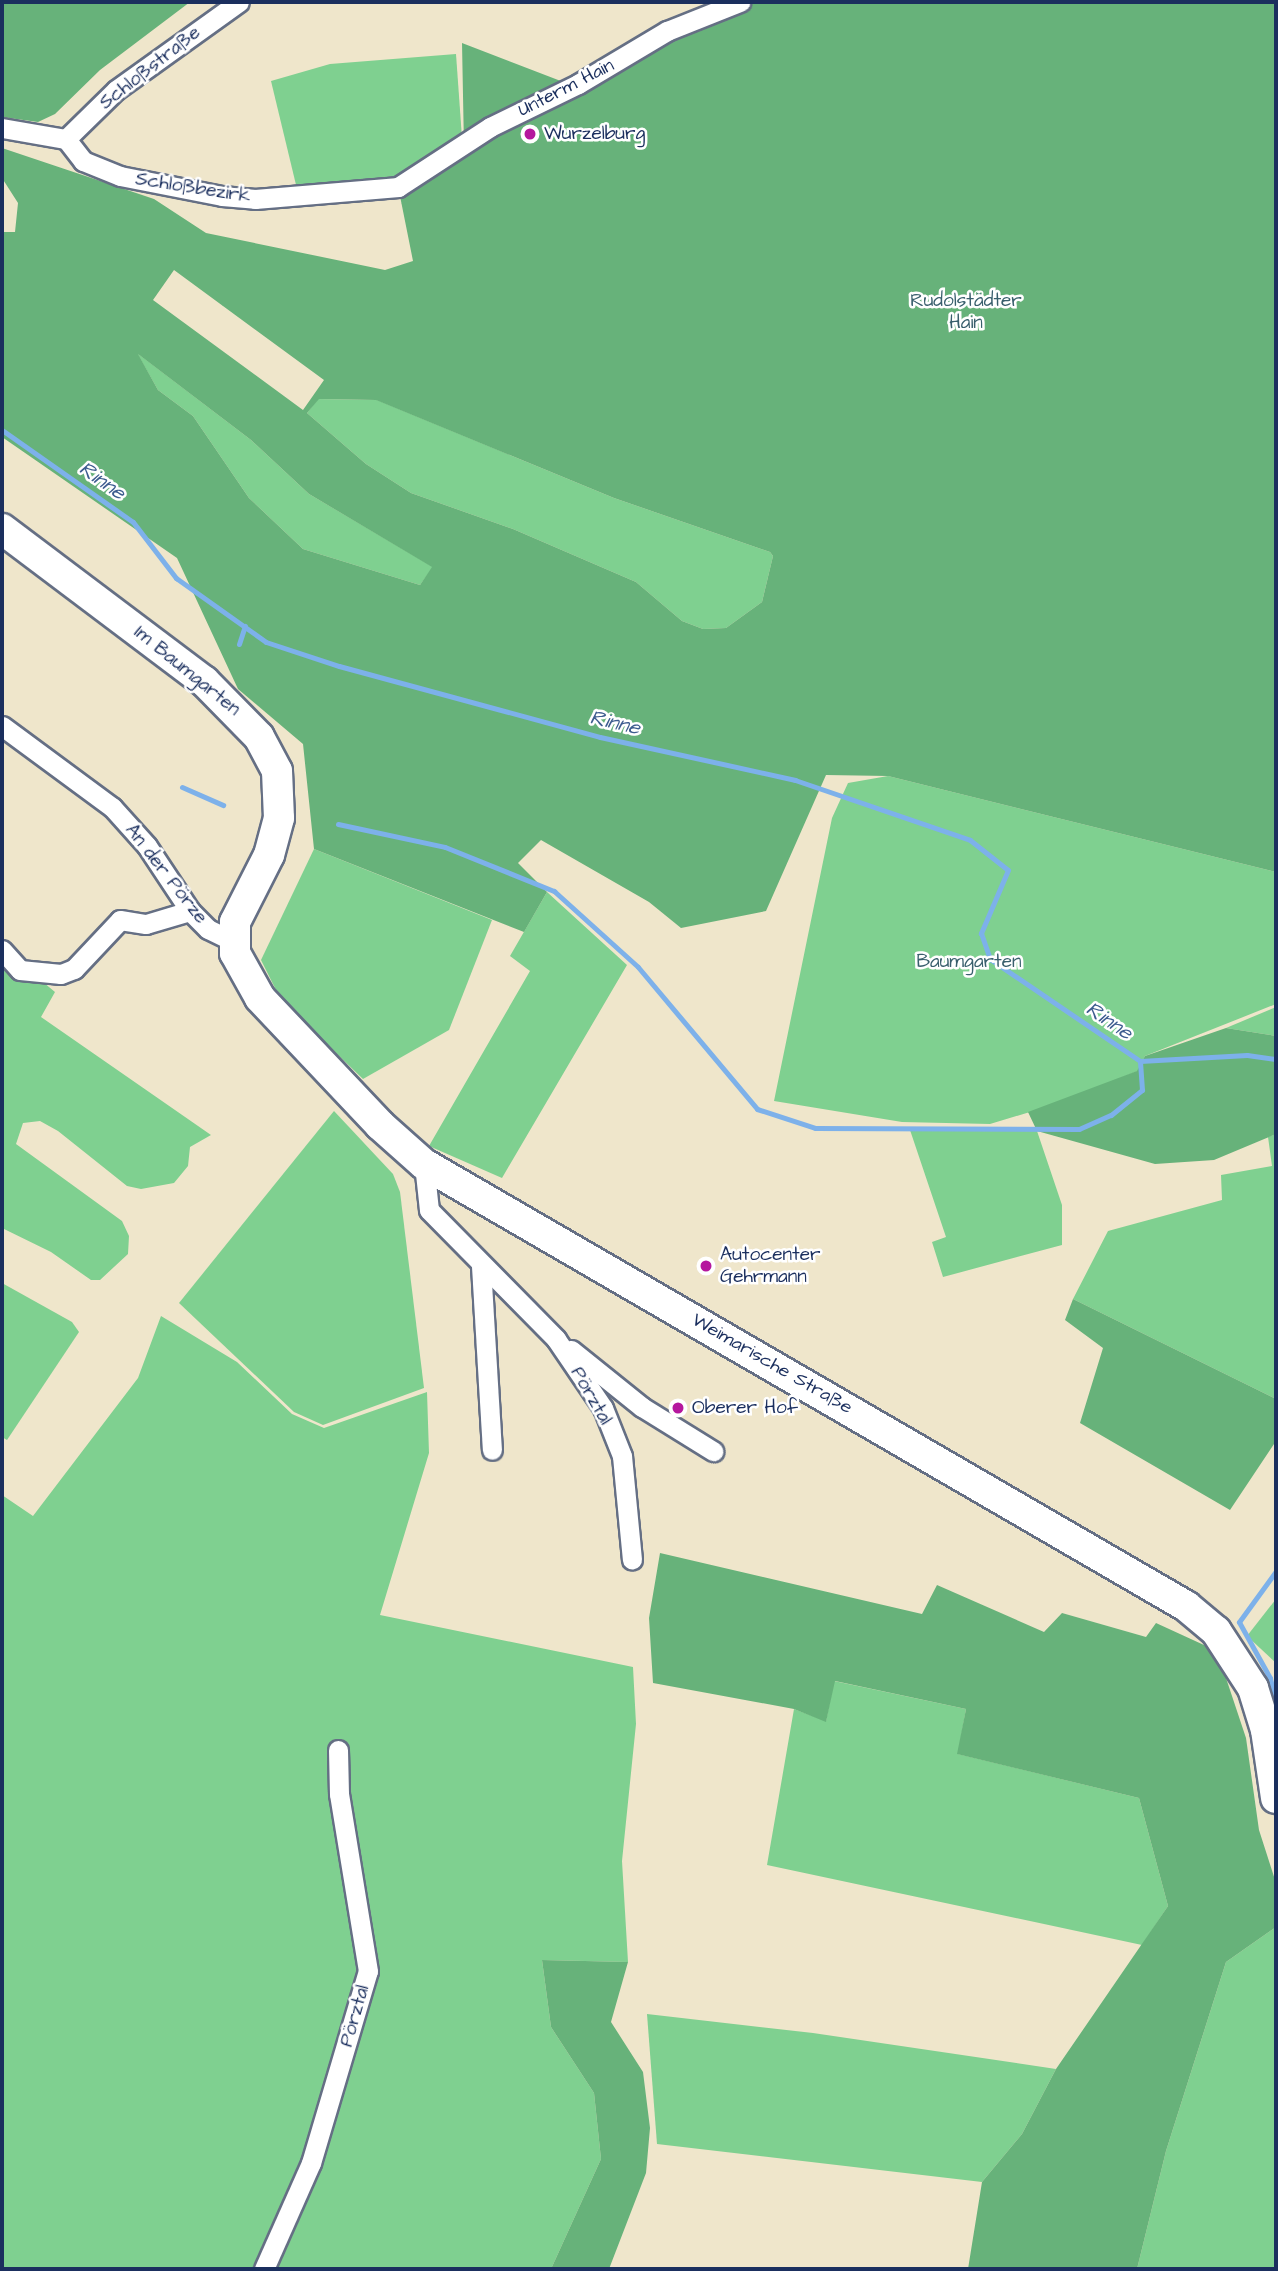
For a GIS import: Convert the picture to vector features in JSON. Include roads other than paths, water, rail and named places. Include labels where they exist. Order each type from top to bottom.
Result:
[{"type":"main road","name":"Im Baumgarten","points":[[2,529],[204,681],[245,718],[272,757],[280,793],[275,837],[238,915],[233,941]]},
{"type":"main road","name":"Weimarische Straße","points":[[233,941],[238,964],[260,998],[380,1125],[424,1164],[1186,1606],[1216,1631],[1253,1688],[1266,1730],[1276,1798]]},
{"type":"street","name":"Schloßstraße","points":[[66,139],[116,90],[239,2]]},
{"type":"street","name":"Unterm Hain","points":[[398,187],[491,127],[579,84],[667,31],[740,2]]},
{"type":"street","points":[[2,128],[66,139]]},
{"type":"street","name":"Schloßbezirk","points":[[66,139],[83,161],[120,176],[222,196],[255,199],[398,187]]},
{"type":"street","name":"An der Pörze","points":[[2,726],[112,807],[147,846],[190,911],[208,929],[233,941]]},
{"type":"street","points":[[2,950],[20,970],[61,974],[75,969],[120,920],[146,924],[190,911]]},
{"type":"street","name":"Pörztal","points":[[424,1164],[429,1210],[481,1266],[556,1339],[603,1408],[622,1456],[632,1560]]},
{"type":"street","points":[[481,1266],[492,1450]]},
{"type":"street","points":[[556,1339],[642,1407],[713,1451]]},
{"type":"street","name":"Pörztal","points":[[264,2269],[311,2163],[368,1971],[339,1794],[338,1751]]},
{"type":"waterway","name":"Rinne","points":[[2,430],[133,522],[176,578],[266,642],[339,666],[600,737],[795,780],[970,840],[1008,870],[981,933],[990,959],[1140,1061],[1247,1055],[1276,1059]]},
{"type":"waterway","points":[[239,644],[245,626]]},
{"type":"waterway","name":"Rinne","points":[[182,787],[223,805]]},
{"type":"waterway","name":"Rinne","points":[[338,824],[445,847],[554,891],[638,967],[757,1109],[815,1128],[1079,1129],[1111,1115],[1142,1090],[1140,1061]]},
{"type":"waterway","name":"Rinne","points":[[1276,1571],[1239,1622],[1270,1678],[1276,1703]]},
{"type":"place","name":"Wurzelburg","points":[[530,134]]},
{"type":"place","name":"Autocenter Gehrmann","points":[[706,1266]]},
{"type":"place","name":"Oberer Hof","points":[[678,1408]]},
{"type":"park label","name":"Rudolstädter Hain","points":[[966,312]]},
{"type":"park label","name":"Baumgarten","points":[[969,962]]}]
